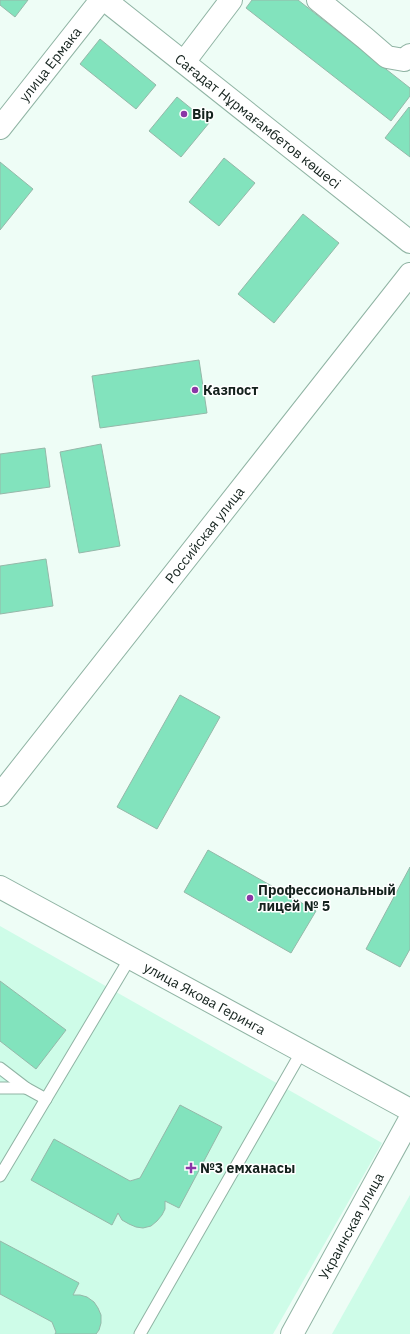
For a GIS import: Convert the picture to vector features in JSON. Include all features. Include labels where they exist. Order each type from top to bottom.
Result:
[{"type":"street","name":"улица Ермака","points":[[0,128],[101,0]]},
{"type":"street","name":"Сағадат Нұрмағамбетов көшесі","points":[[105,0],[407,234]]},
{"type":"street","points":[[184,62],[231,0]]},
{"type":"street","points":[[318,0],[387,57],[404,60],[410,55]]},
{"type":"street","name":"Российская улица","points":[[0,795],[410,274]]},
{"type":"street","name":"улица Якова Геринга","points":[[0,888],[410,1110]]},
{"type":"street","name":"Украинская улица","points":[[292,1334],[410,1119]]},
{"type":"lane","points":[[0,1176],[130,958]]},
{"type":"lane","points":[[140,1334],[302,1051]]},
{"type":"lane","points":[[0,1068],[26,1088],[46,1099]]},
{"type":"lane","points":[[0,1088],[26,1088]]},
{"type":"shaded area","name":"№3 емханасы","points":[[0,926],[382,1143],[273,1334],[0,1334]]},
{"type":"shaded area","points":[[410,1195],[410,1334],[332,1334]]},
{"type":"building","points":[[0,0],[28,0],[15,17],[0,5]]},
{"type":"building","points":[[252,0],[298,0],[410,88],[410,96],[391,121],[246,8]]},
{"type":"building","points":[[100,39],[156,85],[136,109],[80,64]]},
{"type":"building","points":[[177,97],[209,123],[181,157],[149,131]]},
{"type":"building","points":[[409,107],[410,108],[410,157],[385,138]]},
{"type":"building","points":[[224,158],[255,183],[219,226],[189,202]]},
{"type":"building","points":[[0,162],[33,189],[0,230]]},
{"type":"building","points":[[303,214],[339,243],[274,323],[238,294]]},
{"type":"building","points":[[199,360],[207,413],[100,428],[92,376]]},
{"type":"building","points":[[101,444],[120,546],[79,553],[60,452]]},
{"type":"building","points":[[45,448],[50,487],[0,494],[0,454]]},
{"type":"building","points":[[46,559],[53,606],[0,614],[0,566]]},
{"type":"building","points":[[180,695],[220,717],[157,829],[117,807]]},
{"type":"building","points":[[208,850],[316,911],[291,953],[184,892]]},
{"type":"building","points":[[410,867],[410,949],[400,967],[366,949]]},
{"type":"building","points":[[0,981],[66,1030],[36,1069],[0,1041]]},
{"type":"building","points":[[180,1105],[222,1127],[179,1208],[165,1201],[165,1209],[162,1215],[151,1226],[143,1228],[136,1227],[122,1220],[118,1213],[112,1225],[31,1180],[54,1139],[130,1181],[140,1178]]},
{"type":"building","points":[[0,1241],[79,1283],[73,1295],[87,1297],[94,1302],[101,1315],[101,1323],[96,1334],[55,1334],[56,1332],[52,1322],[0,1294]]},
{"type":"place","name":"Bip","points":[[184,114]]},
{"type":"place","name":"Казпост","points":[[195,390]]},
{"type":"place","name":"Профессиональный лицей № 5","points":[[250,898]]},
{"type":"place","name":"№3 емханасы","points":[[191,1168]]}]
